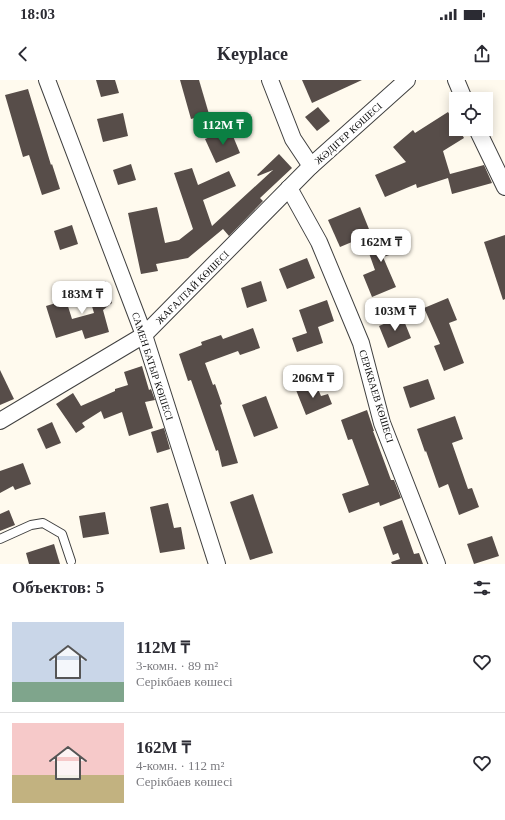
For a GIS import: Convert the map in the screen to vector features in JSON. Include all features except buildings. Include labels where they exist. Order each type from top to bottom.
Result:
[{"type":"street","name":"САМЕН БАТЫР КӨШЕСІ","points":[[47,80],[144,335],[217,564]]},
{"type":"street","points":[[270,80],[293,139],[311,166]]},
{"type":"street","name":"ЖӘДІГЕР КӨШЕСІ","points":[[289,188],[311,166],[407,80]]},
{"type":"street","points":[[456,80],[461,92]]},
{"type":"street","points":[[480,136],[505,187]]},
{"type":"street","name":"ЖАҒАЛТАЙ КӨШЕСІ","points":[[0,420],[144,335],[289,188]]},
{"type":"street","name":"СЕРІКБАЕВ КӨШЕСІ","points":[[289,188],[319,242],[361,343],[382,423],[437,564]]},
{"type":"lane","points":[[0,539],[31,525],[43,524],[62,534],[70,561]]}]
